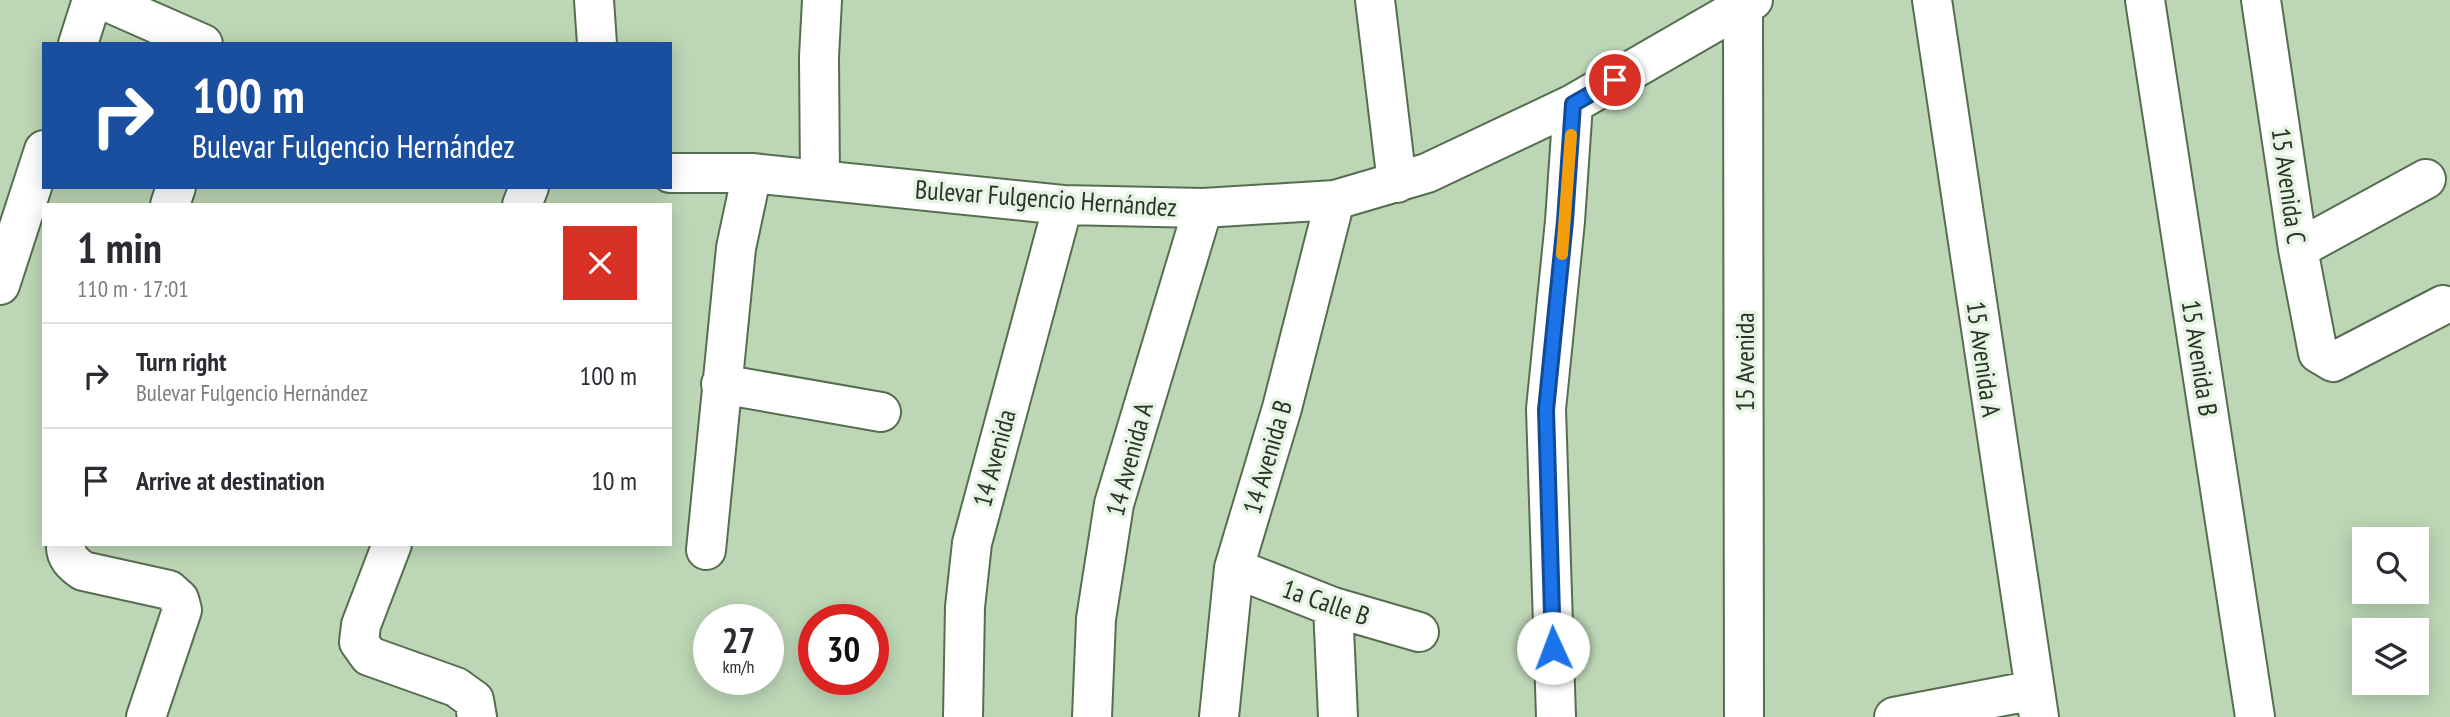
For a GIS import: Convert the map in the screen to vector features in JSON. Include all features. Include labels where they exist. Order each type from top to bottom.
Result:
[{"type":"street","points":[[79,42],[92,0]]},
{"type":"street","points":[[103,0],[198,42]]},
{"type":"street","points":[[594,0],[597,42]]},
{"type":"street","points":[[820,180],[819,57],[822,0]]},
{"type":"street","points":[[1375,0],[1397,183]]},
{"type":"street","name":"15 Avenida A","points":[[1931,0],[2037,703]]},
{"type":"street","name":"15 Avenida B","points":[[2145,0],[2255,717]]},
{"type":"street","name":"15 Avenida C","points":[[2261,0],[2298,249],[2318,353],[2333,362],[2443,305]]},
{"type":"street","name":"Bulevar Fulgencio Hernández","points":[[672,173],[751,173],[1063,205],[1203,208],[1335,200],[1427,173],[1573,104],[1748,3]]},
{"type":"street","name":"15 Avenida","points":[[1744,717],[1748,3]]},
{"type":"street","points":[[1556,717],[1546,410],[1565,221],[1573,104]]},
{"type":"street","points":[[0,285],[42,156]]},
{"type":"street","points":[[706,550],[736,248],[751,173]]},
{"type":"street","points":[[2298,249],[2426,179]]},
{"type":"street","name":"14 Avenida B","points":[[1219,717],[1234,568],[1282,408],[1335,200]]},
{"type":"street","name":"14 Avenida","points":[[963,717],[965,607],[971,543],[1063,205]]},
{"type":"street","name":"14 Avenida A","points":[[1092,717],[1097,620],[1114,505],[1203,208]]},
{"type":"street","points":[[722,384],[880,412]]},
{"type":"street","points":[[66,546],[65,551],[71,562],[83,571],[169,590],[179,599],[182,610],[146,717]]},
{"type":"street","points":[[391,546],[361,625],[359,642],[369,656],[456,687],[474,700],[477,717]]},
{"type":"street","name":"1a Calle B","points":[[1234,568],[1333,607],[1419,632]]},
{"type":"street","points":[[1333,607],[1338,717]]},
{"type":"street","points":[[1894,717],[2037,703]]},
{"type":"slow traffic","points":[[1562,254],[1571,135]]},
{"type":"route","points":[[1553,648],[1546,410],[1565,221],[1573,104],[1615,80]]}]
